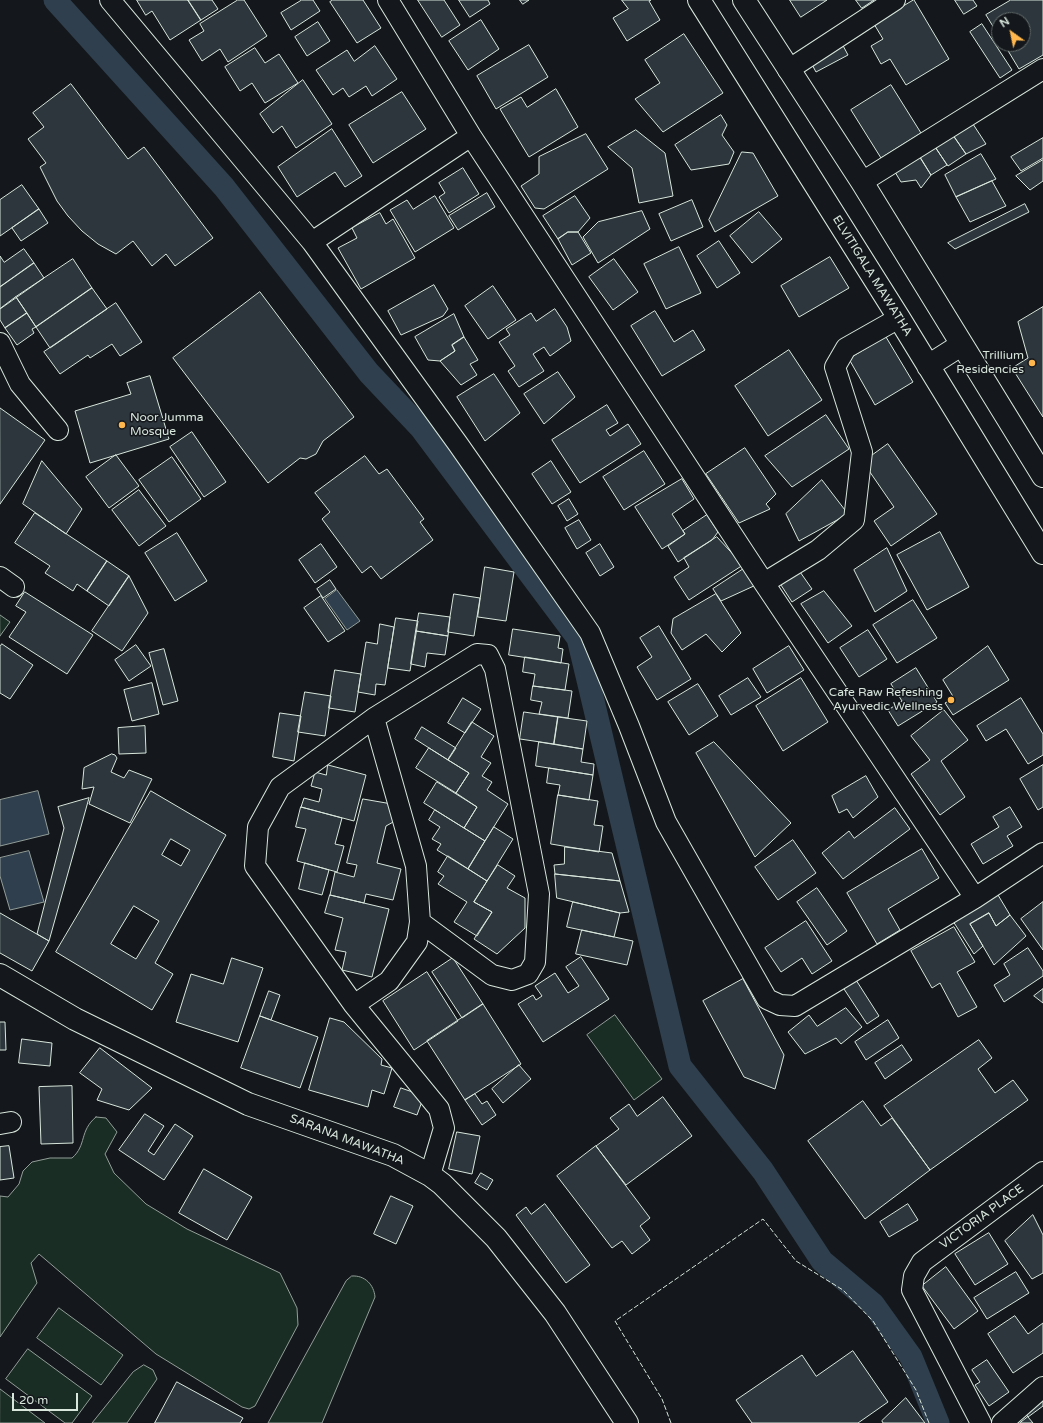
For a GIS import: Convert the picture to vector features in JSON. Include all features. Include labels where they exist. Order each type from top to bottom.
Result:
[{"type":"main road","name":"ELVITIGALA MAWATHA","points":[[699,0],[899,318],[1043,553]]},
{"type":"main road","points":[[744,0],[862,182],[1043,476]]},
{"type":"main road","points":[[928,366],[961,345]]},
{"type":"main road","name":"SARANA MAWATHA","points":[[0,975],[75,1019],[248,1104],[393,1155],[430,1175],[442,1184],[496,1238],[555,1313],[627,1423]]},
{"type":"street","points":[[110,0],[312,242],[458,444],[590,633],[666,822],[767,999],[780,1005],[795,1006],[975,898],[1043,853]]},
{"type":"street","points":[[388,0],[470,136],[764,583],[975,898]]},
{"type":"street","points":[[788,70],[895,0]]},
{"type":"street","points":[[862,182],[1043,69]]},
{"type":"street","points":[[312,242],[470,136]]},
{"type":"street","points":[[764,583],[818,550],[854,520],[862,452],[835,367],[846,348],[899,318]]},
{"type":"street","points":[[0,343],[20,384],[58,430]]},
{"type":"street","points":[[420,922],[492,975],[512,980],[528,974],[536,962],[539,894],[495,669],[488,655],[477,654],[374,718],[280,788],[258,827],[255,866],[354,1005],[439,1109],[444,1128],[430,1175]]},
{"type":"street","points":[[354,1005],[389,981],[417,942],[420,922],[416,866],[374,718]]},
{"type":"street","name":"VICTORIA PLACE","points":[[981,1423],[912,1290],[914,1276],[922,1262],[1043,1172]]},
{"type":"street","points":[[1002,1423],[1043,1387]]},
{"type":"green space","points":[[0,615],[10,622],[0,636]]},
{"type":"green space","points":[[615,1015],[662,1079],[634,1100],[587,1035]]},
{"type":"green space","points":[[96,1117],[106,1118],[117,1132],[105,1154],[114,1173],[146,1204],[187,1229],[280,1273],[297,1308],[298,1325],[255,1406],[249,1409],[242,1407],[156,1354],[39,1254],[31,1263],[37,1283],[0,1337],[0,1196],[8,1197],[19,1184],[23,1171],[32,1162],[50,1158],[72,1158],[80,1148],[87,1127]]},
{"type":"green space","points":[[352,1276],[365,1279],[371,1285],[375,1297],[322,1423],[268,1423],[346,1281]]},
{"type":"green space","points":[[59,1308],[123,1355],[101,1385],[37,1338]]},
{"type":"green space","points":[[28,1349],[92,1396],[72,1423],[65,1423],[6,1379]]},
{"type":"green space","points":[[144,1365],[153,1370],[157,1379],[127,1423],[92,1423],[133,1372]]},
{"type":"green space","points":[[0,1389],[45,1423],[0,1423]]},
{"type":"water","points":[[337,590],[360,621],[347,630],[325,599]]},
{"type":"water","points":[[38,791],[49,834],[0,846],[0,800]]},
{"type":"water","points":[[29,851],[44,902],[10,910],[0,876],[0,858]]},
{"type":"building","points":[[137,0],[188,0],[201,20],[170,40],[152,11],[146,15]]},
{"type":"building","points":[[188,0],[212,0],[218,9],[201,20]]},
{"type":"building","points":[[238,0],[244,0],[267,36],[228,62],[220,49],[202,61],[189,40],[204,31],[200,24]]},
{"type":"building","points":[[302,0],[313,0],[320,11],[291,30],[281,13]]},
{"type":"building","points":[[333,0],[363,0],[381,28],[357,43],[330,2]]},
{"type":"building","points":[[418,0],[444,0],[460,25],[442,37]]},
{"type":"building","points":[[459,0],[488,0],[490,4],[470,17]]},
{"type":"building","points":[[520,0],[529,0],[523,4]]},
{"type":"building","points":[[622,0],[651,0],[649,1],[660,20],[627,41],[613,18],[628,9]]},
{"type":"building","points":[[790,0],[827,0],[801,17]]},
{"type":"building","points":[[856,0],[874,0],[862,8]]},
{"type":"building","points":[[914,0],[949,59],[906,85],[890,59],[881,64],[871,46],[883,39],[874,24]]},
{"type":"building","points":[[955,0],[973,0],[977,6],[964,14]]},
{"type":"building","points":[[1011,0],[1043,0],[1043,55],[1019,69],[1009,52],[1031,52],[1031,12],[991,12]]},
{"type":"building","points":[[991,12],[991,23],[986,15]]},
{"type":"building","points":[[481,20],[499,49],[468,70],[449,41]]},
{"type":"building","points":[[318,22],[330,41],[307,56],[295,37]]},
{"type":"building","points":[[982,24],[991,38],[991,52],[1000,52],[1012,70],[1000,78],[970,32]]},
{"type":"building","points":[[684,34],[723,93],[663,132],[635,99],[660,83],[645,60]]},
{"type":"building","points":[[840,40],[848,55],[816,72],[808,57]]},
{"type":"building","points":[[529,45],[548,77],[496,109],[477,76]]},
{"type":"building","points":[[375,46],[397,79],[372,96],[366,86],[349,97],[343,88],[333,95],[316,70],[347,50],[354,61]]},
{"type":"building","points":[[255,48],[265,63],[279,54],[298,83],[265,103],[252,83],[240,91],[225,67]]},
{"type":"building","points":[[303,80],[332,124],[296,148],[282,126],[273,133],[260,114]]},
{"type":"building","points":[[71,84],[128,159],[144,147],[213,238],[175,266],[166,254],[152,266],[133,241],[116,254],[98,244],[82,231],[57,201],[40,167],[46,163],[28,139],[44,127],[33,113]]},
{"type":"building","points":[[891,85],[921,133],[881,158],[851,110]]},
{"type":"building","points":[[556,89],[578,127],[529,157],[500,109],[521,97],[527,107]]},
{"type":"building","points":[[402,92],[426,129],[373,163],[349,125]]},
{"type":"building","points":[[721,115],[727,125],[722,135],[734,152],[729,164],[691,170],[675,145]]},
{"type":"building","points":[[971,121],[986,144],[966,154],[950,131]]},
{"type":"building","points":[[332,129],[362,176],[345,187],[335,172],[297,197],[278,167]]},
{"type":"building","points":[[636,130],[665,153],[673,196],[639,203],[632,168],[608,147]]},
{"type":"building","points":[[586,134],[608,169],[544,209],[535,208],[521,186],[539,174],[539,157]]},
{"type":"building","points":[[953,135],[966,154],[948,166],[935,147]]},
{"type":"building","points":[[1043,138],[1043,158],[1021,171],[1011,157]]},
{"type":"building","points":[[932,142],[947,165],[931,175],[917,152]]},
{"type":"building","points":[[742,152],[753,153],[778,196],[715,232],[709,220]]},
{"type":"building","points":[[981,154],[996,179],[956,197],[945,175]]},
{"type":"building","points":[[919,156],[931,175],[921,188],[916,180],[901,182],[895,172]]},
{"type":"building","points":[[1043,160],[1043,181],[1030,190],[1016,176]]},
{"type":"building","points":[[463,168],[479,194],[449,213],[439,197],[445,193],[439,183]]},
{"type":"building","points":[[992,181],[1006,206],[970,222],[956,197]]},
{"type":"building","points":[[22,185],[39,209],[0,236],[0,200]]},
{"type":"building","points":[[487,193],[495,207],[458,230],[449,216]]},
{"type":"building","points":[[435,196],[454,228],[415,252],[390,210],[407,200],[413,209]]},
{"type":"building","points":[[575,196],[590,218],[578,232],[568,232],[558,239],[543,216]]},
{"type":"building","points":[[692,200],[703,227],[671,241],[659,214]]},
{"type":"building","points":[[1025,204],[1029,212],[955,249],[948,243]]},
{"type":"building","points":[[39,209],[48,223],[21,241],[12,228]]},
{"type":"building","points":[[642,211],[650,229],[598,263],[583,237],[598,222]]},
{"type":"building","points":[[759,212],[782,239],[752,263],[730,236]]},
{"type":"building","points":[[380,213],[386,224],[393,219],[415,258],[361,289],[338,248],[357,238],[352,228]]},
{"type":"building","points":[[568,232],[578,232],[591,253],[572,265],[558,239]]},
{"type":"building","points":[[719,241],[740,273],[717,288],[697,256]]},
{"type":"building","points":[[679,247],[701,293],[666,309],[644,264]]},
{"type":"building","points":[[24,249],[34,263],[0,287],[0,256],[4,262]]},
{"type":"building","points":[[830,257],[849,288],[799,317],[781,286]]},
{"type":"building","points":[[73,259],[92,288],[36,327],[16,297]]},
{"type":"building","points":[[614,259],[638,292],[613,310],[589,277]]},
{"type":"building","points":[[34,263],[44,278],[0,309],[0,287]]},
{"type":"building","points":[[434,285],[448,309],[443,316],[401,335],[388,311]]},
{"type":"building","points":[[493,286],[516,320],[488,339],[465,306]]},
{"type":"building","points":[[92,288],[107,309],[50,348],[36,327]]},
{"type":"building","points":[[260,292],[354,417],[323,441],[316,454],[306,459],[300,458],[268,483],[173,358]]},
{"type":"building","points":[[16,297],[27,313],[5,328],[0,320],[0,309]]},
{"type":"building","points":[[116,303],[142,342],[120,356],[112,344],[90,358],[88,355],[60,374],[44,352]]},
{"type":"building","name":"Trillium Residencies","points":[[1043,307],[1043,417],[1012,368],[1028,358],[1018,322]]},
{"type":"building","points":[[555,309],[567,327],[571,341],[550,356],[544,347],[533,354],[544,371],[519,387],[508,371],[515,366],[499,342],[510,335],[506,329],[531,313],[536,321]]},
{"type":"building","points":[[655,311],[674,342],[693,330],[705,350],[662,376],[631,326]]},
{"type":"building","points":[[27,313],[36,327],[32,329],[34,333],[17,345],[5,328]]},
{"type":"building","points":[[454,314],[464,337],[452,345],[455,351],[440,361],[428,360],[415,337]]},
{"type":"building","points":[[464,337],[478,360],[470,364],[477,375],[461,385],[440,361],[455,351],[452,345]]},
{"type":"building","points":[[886,337],[913,382],[875,405],[849,359]]},
{"type":"building","points":[[789,350],[822,400],[768,436],[735,386]]},
{"type":"building","points":[[558,372],[575,397],[544,424],[524,394]]},
{"type":"building","points":[[494,374],[520,413],[485,441],[457,397]]},
{"type":"building","name":"Noor Jumma Mosque","points":[[150,376],[169,439],[90,463],[75,411],[131,394],[127,383]]},
{"type":"building","points":[[607,405],[618,423],[606,430],[610,436],[628,424],[641,444],[580,483],[552,440]]},
{"type":"building","points":[[0,408],[45,440],[0,504]]},
{"type":"building","points":[[826,415],[849,449],[792,487],[765,456]]},
{"type":"building","points":[[192,432],[226,482],[204,497],[170,447]]},
{"type":"building","points":[[888,444],[937,514],[891,546],[874,521],[894,507],[863,462]]},
{"type":"building","points":[[745,448],[776,494],[766,504],[770,509],[739,523],[706,474]]},
{"type":"building","points":[[644,451],[665,484],[624,510],[603,477]]},
{"type":"building","points":[[116,455],[139,486],[109,508],[86,477]]},
{"type":"building","points":[[365,456],[379,474],[387,469],[424,519],[420,522],[433,540],[381,579],[371,566],[362,573],[322,519],[330,512],[315,493]]},
{"type":"building","points":[[172,457],[201,499],[169,522],[139,480]]},
{"type":"building","points":[[42,461],[82,509],[66,534],[23,504]]},
{"type":"building","points":[[551,461],[571,492],[552,504],[532,474]]},
{"type":"building","points":[[682,479],[694,499],[672,514],[685,534],[662,549],[635,507]]},
{"type":"building","points":[[822,480],[848,514],[799,541],[786,514]]},
{"type":"building","points":[[139,490],[166,526],[139,546],[112,510]]},
{"type":"building","points":[[569,499],[578,514],[567,521],[558,506]]},
{"type":"building","points":[[35,513],[107,561],[87,591],[77,584],[73,591],[45,573],[50,566],[15,543]]},
{"type":"building","points":[[707,515],[718,532],[712,540],[678,562],[668,546],[685,534],[683,531]]},
{"type":"building","points":[[579,520],[591,540],[577,549],[565,528]]},
{"type":"building","points":[[940,532],[969,587],[927,610],[897,555]]},
{"type":"building","points":[[177,533],[207,581],[175,601],[145,553]]},
{"type":"building","points":[[717,537],[743,565],[689,600],[674,577],[689,567],[684,558]]},
{"type":"building","points":[[321,544],[337,567],[315,583],[299,560]]},
{"type":"building","points":[[600,544],[614,567],[600,576],[586,553]]},
{"type":"building","points":[[887,548],[907,591],[875,612],[854,570]]},
{"type":"building","points":[[107,561],[129,576],[109,606],[87,591]]},
{"type":"building","points":[[485,567],[514,572],[506,621],[478,617]]},
{"type":"building","points":[[745,568],[756,585],[721,601],[713,589]]},
{"type":"building","points":[[798,569],[812,589],[792,602],[779,582]]},
{"type":"building","points":[[129,576],[148,613],[122,651],[92,631]]},
{"type":"building","points":[[330,580],[336,589],[323,598],[317,589]]},
{"type":"building","points":[[824,591],[852,626],[828,643],[801,604]]},
{"type":"building","points":[[25,592],[93,635],[67,674],[9,637],[26,612],[16,606]]},
{"type":"building","points":[[454,594],[480,598],[474,636],[448,632]]},
{"type":"building","points":[[716,594],[741,633],[722,652],[706,634],[682,650],[671,633],[673,619]]},
{"type":"building","points":[[321,596],[345,631],[328,642],[304,608]]},
{"type":"building","points":[[913,600],[937,638],[897,663],[873,625]]},
{"type":"building","points":[[419,613],[450,617],[448,636],[416,631]]},
{"type":"building","points":[[396,618],[418,621],[410,671],[388,668]]},
{"type":"building","points":[[380,624],[394,627],[385,685],[376,684],[375,695],[358,692],[366,642],[377,644]]},
{"type":"building","points":[[659,626],[691,679],[657,700],[637,667],[652,657],[640,638]]},
{"type":"building","points":[[513,629],[560,636],[558,648],[563,649],[561,663],[509,655]]},
{"type":"building","points":[[868,630],[887,659],[859,677],[840,648]]},
{"type":"building","points":[[416,631],[448,636],[445,655],[427,653],[425,667],[411,664]]},
{"type":"building","points":[[2,644],[33,665],[10,699],[0,693],[0,647]]},
{"type":"building","points":[[136,645],[151,666],[129,681],[115,660]]},
{"type":"building","points":[[789,646],[804,670],[767,693],[753,669]]},
{"type":"building","points":[[988,646],[1009,680],[953,715],[945,703],[954,698],[943,680]]},
{"type":"building","points":[[164,649],[178,701],[163,705],[149,653]]},
{"type":"building","points":[[525,657],[569,664],[565,690],[533,686],[535,674],[523,672]]},
{"type":"building","points":[[916,668],[937,702],[898,726],[888,710],[902,701],[891,684]]},
{"type":"building","points":[[335,670],[361,674],[355,712],[329,708]]},
{"type":"building","points":[[748,678],[761,697],[731,715],[719,696]]},
{"type":"building","points":[[801,678],[828,722],[783,751],[756,706]]},
{"type":"building","points":[[152,683],[159,714],[132,721],[124,690]]},
{"type":"building","points":[[698,684],[718,716],[689,735],[668,702]]},
{"type":"building","points":[[533,686],[572,691],[568,718],[539,714],[542,702],[531,700]]},
{"type":"building","points":[[305,692],[331,696],[325,736],[298,732]]},
{"type":"building","points":[[463,698],[481,709],[465,733],[448,723]]},
{"type":"building","points":[[1021,698],[1043,734],[1043,755],[1028,764],[1006,729],[986,741],[977,726]]},
{"type":"building","points":[[944,710],[968,740],[941,761],[965,797],[940,815],[911,774],[930,760],[911,736]]},
{"type":"building","points":[[524,712],[558,717],[554,744],[520,739]]},
{"type":"building","points":[[280,713],[301,716],[294,761],[273,757]]},
{"type":"building","points":[[558,717],[587,721],[583,749],[554,744]]},
{"type":"building","points":[[472,722],[494,736],[481,757],[491,763],[482,776],[492,782],[487,790],[508,804],[485,841],[464,828],[477,807],[456,793],[469,773],[448,760]]},
{"type":"building","points":[[145,726],[146,753],[119,754],[118,728]]},
{"type":"building","points":[[422,727],[456,748],[448,760],[415,739]]},
{"type":"building","points":[[539,742],[583,749],[581,762],[594,764],[593,775],[536,766]]},
{"type":"building","points":[[714,742],[791,823],[755,857],[696,753]]},
{"type":"building","points":[[429,748],[469,773],[456,793],[416,768]]},
{"type":"building","points":[[112,754],[117,758],[111,772],[124,778],[129,770],[152,779],[130,823],[89,804],[94,787],[82,789],[84,768]]},
{"type":"building","points":[[328,765],[366,775],[354,821],[301,807],[304,798],[319,802],[322,789],[311,786],[315,772],[326,775]]},
{"type":"building","points":[[1043,765],[1043,807],[1038,810],[1020,779]]},
{"type":"building","points":[[549,768],[593,775],[589,800],[558,795],[560,785],[547,783]]},
{"type":"building","points":[[866,776],[878,797],[853,818],[847,809],[839,813],[832,796]]},
{"type":"building","points":[[437,782],[477,807],[464,828],[424,803]]},
{"type":"building","points":[[151,791],[226,835],[155,963],[173,974],[152,1010],[56,952]],"holes":[[[171,839],[190,850],[181,866],[162,855]],[[134,906],[159,921],[136,959],[111,944]]]},
{"type":"building","points":[[558,795],[598,801],[594,825],[603,826],[599,852],[551,844]]},
{"type":"building","points":[[89,798],[49,941],[37,934],[64,828],[58,807]]},
{"type":"building","points":[[363,799],[392,804],[395,821],[386,826],[377,863],[401,869],[393,900],[366,894],[364,903],[330,895],[335,872],[354,877],[357,865],[347,863]]},
{"type":"building","points":[[301,807],[342,818],[335,844],[344,846],[337,872],[297,861],[306,829],[296,827]]},
{"type":"building","points":[[1010,807],[1022,827],[1007,836],[1013,846],[983,864],[971,844],[999,827],[993,817]]},
{"type":"building","points":[[895,808],[910,829],[843,879],[822,853],[849,831],[854,838]]},
{"type":"building","points":[[435,810],[485,841],[468,869],[437,850],[441,844],[432,839],[440,827],[429,820]]},
{"type":"building","points":[[494,827],[513,839],[487,881],[468,869]]},
{"type":"building","points":[[793,840],[816,873],[778,900],[755,867]]},
{"type":"building","points":[[565,847],[612,853],[620,881],[555,874],[554,865],[564,864]]},
{"type":"building","points":[[922,849],[939,878],[888,909],[900,930],[877,944],[847,893]]},
{"type":"building","points":[[448,856],[487,881],[474,902],[492,912],[477,936],[454,922],[467,902],[438,884],[444,876],[438,872]]},
{"type":"building","points":[[305,863],[329,870],[322,895],[299,889]]},
{"type":"building","points":[[498,865],[515,876],[507,888],[525,898],[525,928],[497,954],[474,939],[492,912],[474,902]]},
{"type":"building","points":[[555,874],[620,881],[629,912],[620,913],[557,898]]},
{"type":"building","points":[[817,888],[847,931],[827,945],[797,902]]},
{"type":"building","points":[[995,890],[1010,915],[996,926],[989,913],[970,924],[983,946],[974,954],[951,918]]},
{"type":"building","points":[[330,895],[389,909],[372,977],[342,970],[346,952],[335,950],[343,918],[325,913]]},
{"type":"building","points":[[573,902],[620,913],[614,937],[567,927]]},
{"type":"building","points":[[1043,902],[1043,950],[1021,919]]},
{"type":"building","points":[[0,913],[49,941],[32,971],[0,953]]},
{"type":"building","points":[[989,913],[996,926],[1010,915],[1026,936],[994,965],[970,924]]},
{"type":"building","points":[[806,921],[832,961],[812,974],[802,958],[781,972],[765,948]]},
{"type":"building","points":[[954,927],[975,962],[957,972],[977,1007],[958,1017],[940,983],[932,988],[911,951]]},
{"type":"building","points":[[582,930],[633,941],[627,965],[576,954]]},
{"type":"building","points":[[1028,948],[1043,971],[1043,976],[1004,1002],[994,985],[1010,975],[1004,964]]},
{"type":"building","points":[[581,957],[609,999],[543,1042],[518,1004],[533,995],[536,1000],[542,996],[535,986],[555,973],[568,993],[579,986],[566,967]]},
{"type":"building","points":[[232,958],[263,968],[238,1042],[176,1022],[191,974],[223,984]]},
{"type":"building","points":[[453,958],[483,1004],[462,1018],[432,972]]},
{"type":"building","points":[[427,972],[458,1021],[414,1050],[383,1001]]},
{"type":"building","points":[[743,979],[784,1055],[775,1089],[744,1077],[703,1001]]},
{"type":"building","points":[[856,980],[879,1016],[867,1024],[844,989]]},
{"type":"building","points":[[1043,989],[1043,1003],[1034,996]]},
{"type":"building","points":[[269,991],[280,995],[271,1020],[260,1016]]},
{"type":"building","points":[[483,1004],[521,1064],[465,1100],[427,1041]]},
{"type":"building","points":[[846,1008],[862,1027],[841,1044],[836,1038],[805,1054],[788,1032],[809,1015],[817,1026]]},
{"type":"building","points":[[260,1016],[318,1037],[300,1088],[241,1068]]},
{"type":"building","points":[[330,1018],[344,1022],[382,1059],[381,1065],[392,1068],[384,1094],[372,1090],[368,1107],[309,1090]]},
{"type":"building","points":[[888,1020],[899,1038],[866,1060],[855,1042]]},
{"type":"building","points":[[0,1022],[5,1022],[6,1050],[0,1050]]},
{"type":"building","points":[[22,1039],[52,1043],[50,1066],[19,1063]]},
{"type":"building","points":[[979,1040],[992,1058],[978,1069],[995,1093],[1013,1080],[1028,1100],[930,1170],[884,1106]]},
{"type":"building","points":[[902,1045],[912,1060],[885,1079],[875,1063]]},
{"type":"building","points":[[100,1048],[152,1088],[129,1110],[97,1100],[102,1089],[80,1073]]},
{"type":"building","points":[[519,1065],[531,1079],[503,1103],[492,1089]]},
{"type":"building","points":[[72,1086],[73,1143],[41,1144],[39,1087]]},
{"type":"building","points":[[401,1088],[424,1096],[417,1115],[394,1107]]},
{"type":"building","points":[[475,1094],[482,1104],[487,1101],[496,1115],[482,1125],[465,1100]]},
{"type":"building","points":[[663,1097],[692,1136],[626,1185],[596,1146],[619,1129],[610,1118],[629,1104],[637,1116]]},
{"type":"building","points":[[863,1101],[881,1126],[892,1118],[930,1170],[865,1219],[808,1141]]},
{"type":"building","points":[[145,1114],[164,1126],[148,1151],[154,1155],[175,1124],[193,1136],[164,1180],[119,1150]]},
{"type":"building","points":[[457,1132],[480,1136],[472,1174],[449,1169]]},
{"type":"building","points":[[9,1146],[14,1178],[0,1180],[0,1147]]},
{"type":"building","points":[[596,1146],[650,1218],[640,1226],[650,1240],[632,1254],[622,1241],[612,1248],[557,1176]]},
{"type":"building","points":[[204,1169],[252,1197],[227,1240],[179,1213]]},
{"type":"building","points":[[481,1173],[493,1180],[487,1190],[475,1183]]},
{"type":"building","points":[[391,1196],[413,1206],[396,1244],[374,1234]]},
{"type":"building","points":[[545,1204],[590,1265],[566,1283],[516,1215],[526,1207],[531,1214]]},
{"type":"building","points":[[908,1204],[918,1220],[889,1237],[880,1222]]},
{"type":"building","points":[[1033,1215],[1043,1235],[1043,1273],[1032,1279],[1005,1241]]},
{"type":"building","points":[[989,1233],[1008,1264],[975,1285],[955,1254]]},
{"type":"building","points":[[946,1267],[978,1311],[954,1329],[922,1286]]},
{"type":"building","points":[[1016,1272],[1029,1293],[987,1319],[974,1298]]},
{"type":"building","points":[[1015,1316],[1028,1334],[1043,1323],[1043,1353],[1013,1373],[988,1334]]},
{"type":"building","points":[[853,1351],[888,1402],[858,1423],[752,1423],[736,1400],[802,1355],[816,1376]]},
{"type":"building","points":[[987,1360],[1009,1392],[989,1406],[975,1385],[980,1382],[972,1370]]},
{"type":"building","points":[[177,1382],[243,1418],[240,1423],[155,1423]]},
{"type":"building","points":[[1043,1394],[1043,1406],[1028,1417],[1022,1408]]},
{"type":"building","points":[[906,1398],[925,1423],[883,1423],[882,1421]]},
{"type":"building","points":[[1028,1417],[1033,1423],[1020,1423]]},
{"type":"waterway","points":[[55,0],[224,187],[369,373],[421,428],[578,638],[680,1066],[763,1171],[822,1261],[873,1304],[911,1357],[938,1423]]},
{"type":"fence","points":[[671,1423],[662,1399],[615,1321],[763,1219],[796,1261],[843,1290],[873,1321],[916,1390],[929,1423]]},
{"type":"place","name":"Trillium Residencies","points":[[1032,363]]},
{"type":"place","name":"Noor Jumma Mosque","points":[[122,425]]},
{"type":"place","name":"Cafe Raw Refeshing Ayurvedic Wellness","points":[[951,700]]}]
